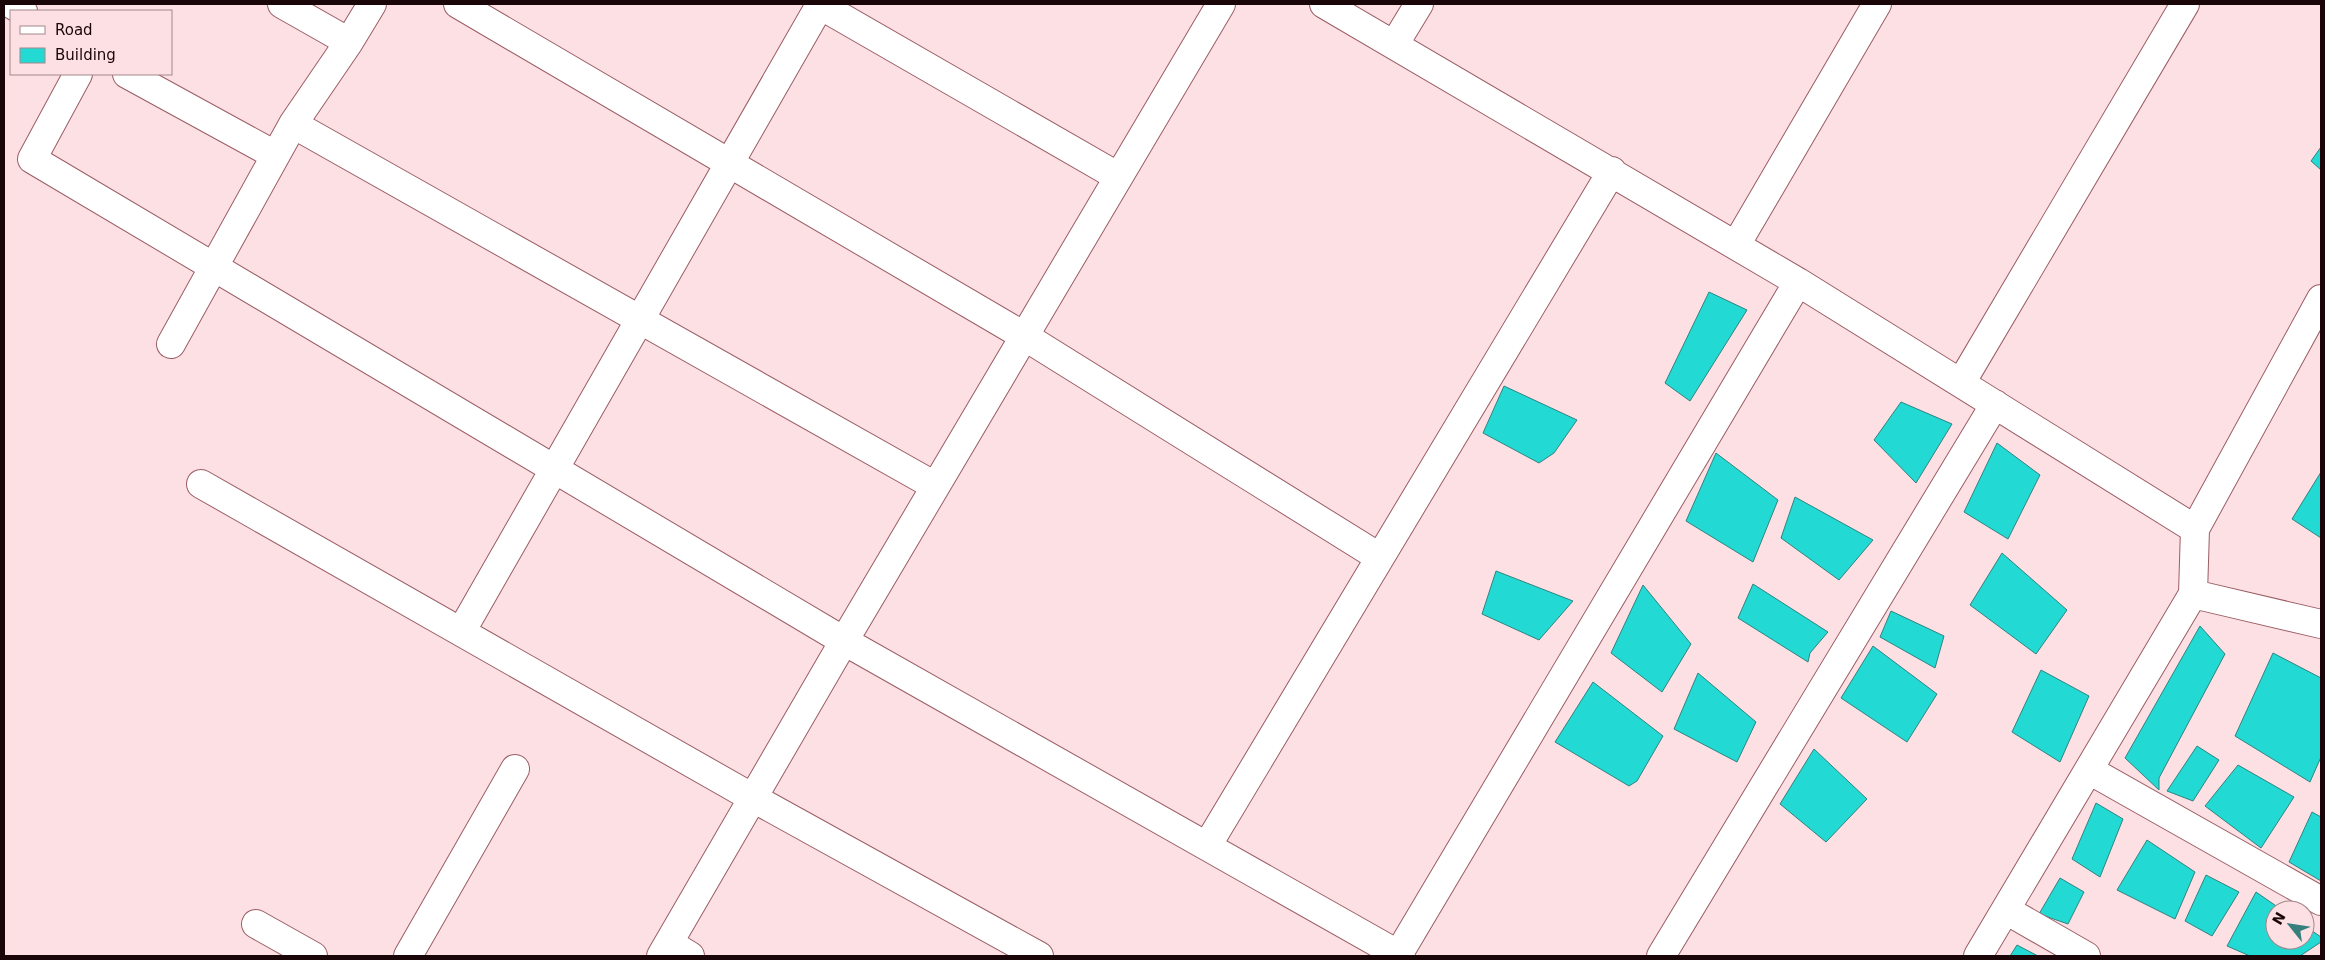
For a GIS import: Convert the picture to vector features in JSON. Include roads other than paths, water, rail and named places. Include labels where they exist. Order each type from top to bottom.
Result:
[{"type":"street","points":[[282,4],[349,42]]},
{"type":"street","points":[[171,344],[212,266],[293,124],[349,42],[372,4]]},
{"type":"street","points":[[458,4],[1024,336],[1379,557]]},
{"type":"street","points":[[461,632],[730,164],[819,4],[1117,176]]},
{"type":"street","points":[[673,952],[753,798],[1117,176],[1220,4]]},
{"type":"street","points":[[1324,4],[1612,171],[1798,282],[2195,529]]},
{"type":"street","points":[[1394,45],[1419,4]]},
{"type":"street","points":[[1736,245],[1877,4]]},
{"type":"street","points":[[1961,383],[2185,4]]},
{"type":"street","points":[[77,75],[32,159],[844,641],[1400,956],[1798,282]]},
{"type":"street","points":[[128,75],[275,155]]},
{"type":"street","points":[[293,124],[936,486]]},
{"type":"street","points":[[1207,846],[1612,171]]},
{"type":"street","points":[[1978,956],[2193,594],[2195,529],[2321,300]]},
{"type":"street","points":[[1661,956],[1995,404]]},
{"type":"street","points":[[200,484],[753,798],[1039,956]]},
{"type":"street","points":[[2193,594],[2321,624]]},
{"type":"street","points":[[408,956],[515,770]]},
{"type":"street","points":[[2089,770],[2321,901]]},
{"type":"street","points":[[2006,910],[2086,956]]},
{"type":"street","points":[[256,924],[313,956]]}]
